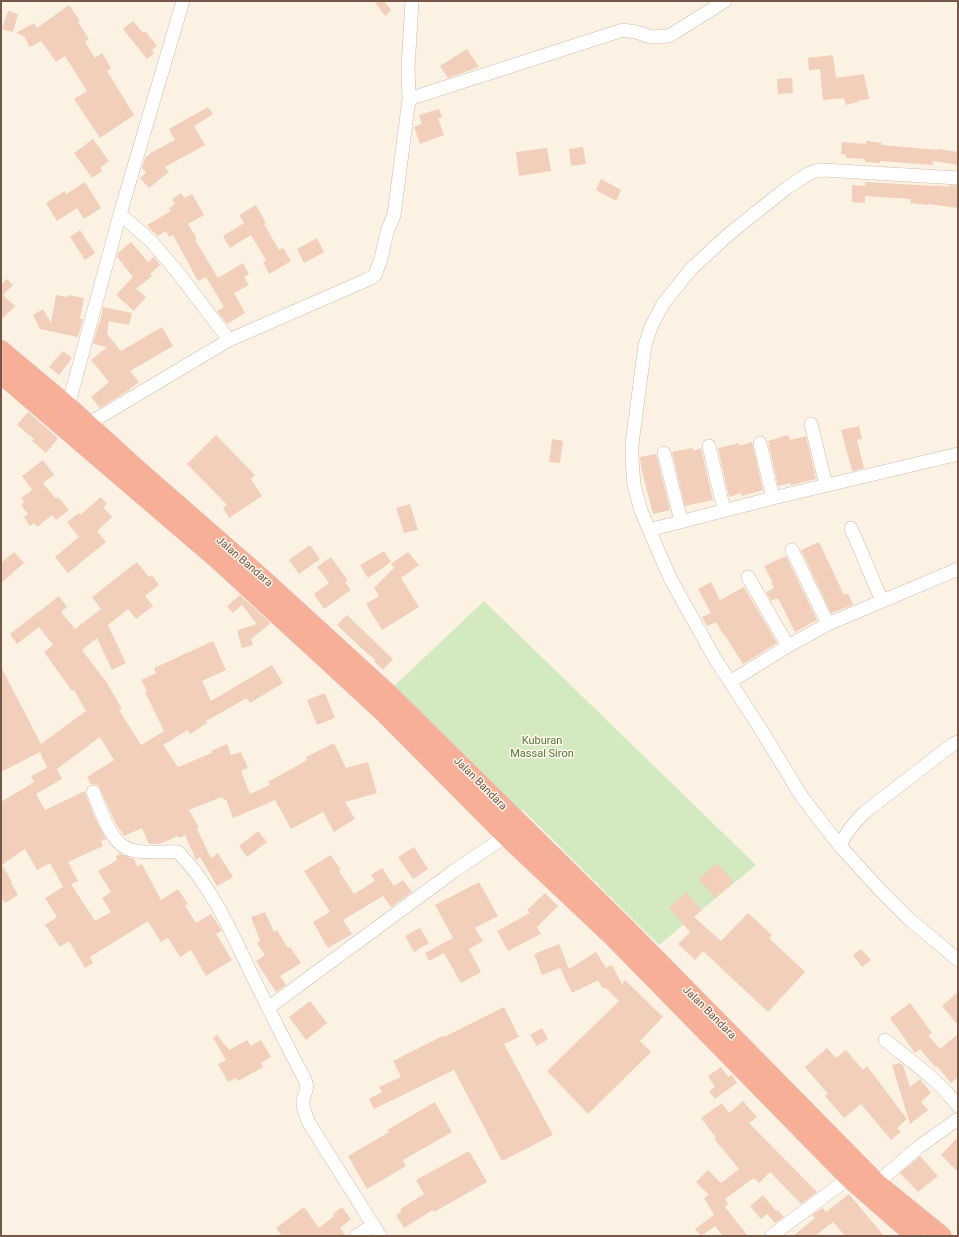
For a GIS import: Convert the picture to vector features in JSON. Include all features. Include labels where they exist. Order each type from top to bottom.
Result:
[{"type":"highway","name":"Jalan Bandara","points":[[1,350],[88,424],[131,474],[224,565],[384,713],[506,836],[614,938],[849,1178],[915,1236]]},
{"type":"highway","name":"Jalan Bandara","points":[[1,374],[131,474],[263,579],[390,695],[626,928],[877,1183],[942,1236]]},
{"type":"street","points":[[68,406],[120,214],[183,1]]},
{"type":"street","points":[[88,424],[229,340],[369,279],[375,275],[381,259],[387,232],[394,215],[409,99],[408,68],[412,1]]},
{"type":"street","points":[[409,99],[623,30],[636,32],[651,37],[669,36],[725,1]]},
{"type":"street","points":[[958,178],[823,170],[815,171],[788,186],[720,242],[691,269],[663,304],[651,327],[645,345],[632,453],[634,485],[641,511],[670,578],[730,682],[802,797],[840,846],[908,918],[958,960]]},
{"type":"street","points":[[120,214],[151,241],[229,340]]},
{"type":"street","points":[[810,424],[826,485]]},
{"type":"street","points":[[760,443],[773,498]]},
{"type":"street","points":[[709,446],[724,510]]},
{"type":"street","points":[[664,453],[681,522]]},
{"type":"street","points":[[649,530],[724,510],[958,454]]},
{"type":"street","points":[[851,528],[882,601]]},
{"type":"street","points":[[792,550],[828,624]]},
{"type":"street","points":[[730,682],[788,646],[828,624],[958,569]]},
{"type":"street","points":[[748,577],[788,646]]},
{"type":"street","points":[[840,846],[844,836],[865,812],[953,744],[958,742]]},
{"type":"street","points":[[94,792],[110,832],[121,845],[137,851],[178,852],[186,860],[202,882],[221,914],[307,1084],[303,1105],[309,1123],[376,1231],[356,1236]]},
{"type":"street","points":[[268,1008],[454,871],[506,836]]},
{"type":"street","points":[[885,1040],[946,1090],[958,1106]]},
{"type":"street","points":[[877,1183],[920,1146],[958,1119]]},
{"type":"street","points":[[771,1236],[849,1178]]},
{"type":"green space","name":"Kuburan Massal Siron","points":[[484,601],[756,865],[659,945],[523,810],[516,814],[391,689]]},
{"type":"building","points":[[374,1],[384,1],[391,10],[385,16]]},
{"type":"building","points":[[69,5],[80,21],[78,22],[89,39],[85,42],[95,58],[102,53],[111,68],[107,71],[134,115],[100,138],[74,99],[87,91],[65,56],[56,62],[41,41],[30,47],[24,36],[16,33],[34,23],[37,28]]},
{"type":"building","points":[[8,11],[18,14],[13,32],[2,29]]},
{"type":"building","points":[[133,21],[143,33],[145,31],[157,46],[152,50],[154,53],[147,59],[123,29]]},
{"type":"building","points":[[467,49],[479,67],[448,78],[440,66]]},
{"type":"building","points":[[833,55],[836,78],[864,74],[869,99],[846,105],[844,98],[823,100],[820,69],[809,70],[808,58]]},
{"type":"building","points":[[792,78],[793,93],[778,94],[777,79]]},
{"type":"building","points":[[208,107],[213,114],[194,126],[205,145],[165,167],[169,172],[149,188],[140,178],[146,173],[142,168],[145,158],[152,152],[175,140],[169,129]]},
{"type":"building","points":[[439,109],[442,117],[438,118],[444,135],[420,144],[414,127],[422,124],[419,115]]},
{"type":"building","points":[[93,139],[109,161],[100,168],[102,171],[92,178],[74,153]]},
{"type":"building","points":[[866,141],[882,143],[881,145],[958,152],[958,165],[933,161],[933,165],[880,161],[880,163],[865,162],[865,159],[846,158],[846,155],[841,154],[842,142],[866,144]]},
{"type":"building","points":[[583,147],[586,164],[571,166],[569,149]]},
{"type":"building","points":[[547,148],[551,171],[519,176],[516,152]]},
{"type":"building","points":[[601,179],[621,190],[616,201],[596,190]]},
{"type":"building","points":[[85,182],[101,208],[84,219],[77,208],[57,221],[46,203],[65,191],[66,194]]},
{"type":"building","points":[[865,182],[949,187],[949,185],[958,186],[958,208],[910,203],[911,199],[865,196],[865,203],[852,202],[852,185],[865,186]]},
{"type":"building","points":[[181,193],[184,198],[192,194],[204,215],[188,224],[197,239],[195,240],[218,278],[243,263],[249,274],[244,277],[249,285],[234,293],[245,313],[227,324],[217,311],[224,307],[206,277],[198,281],[173,235],[169,237],[166,231],[158,236],[147,225],[171,211],[169,208],[175,204],[172,199]]},
{"type":"building","points":[[256,205],[266,223],[264,224],[279,250],[283,248],[291,261],[269,274],[263,262],[266,260],[251,235],[230,248],[223,236],[244,223],[239,215]]},
{"type":"building","points":[[80,230],[95,253],[85,260],[70,237]]},
{"type":"building","points":[[317,238],[324,252],[304,263],[297,249]]},
{"type":"building","points":[[131,242],[148,262],[154,257],[160,265],[150,274],[152,276],[136,289],[146,297],[134,311],[116,295],[133,277],[117,257],[118,253]]},
{"type":"building","points":[[7,279],[13,285],[3,295],[15,306],[1,320],[1,285]]},
{"type":"building","points":[[56,295],[67,297],[68,295],[84,298],[80,319],[83,319],[78,337],[40,329],[33,315],[43,309],[51,323]]},
{"type":"building","points":[[103,307],[132,313],[129,325],[109,321],[107,334],[121,351],[162,327],[173,346],[130,371],[139,382],[100,408],[91,397],[109,382],[91,360],[107,347],[93,344],[100,323]]},
{"type":"building","points":[[63,351],[72,358],[59,375],[49,367]]},
{"type":"building","points":[[28,412],[58,438],[46,453],[32,441],[34,439],[17,425]]},
{"type":"building","points":[[859,426],[862,439],[857,440],[864,468],[852,471],[841,430]]},
{"type":"building","points":[[216,435],[255,475],[251,479],[262,496],[229,518],[223,508],[227,505],[187,464]]},
{"type":"building","points":[[788,435],[790,440],[806,436],[816,479],[791,485],[790,483],[778,486],[768,441]]},
{"type":"building","points":[[552,439],[563,441],[560,463],[549,462]]},
{"type":"building","points":[[752,442],[763,490],[742,496],[741,493],[729,497],[718,448],[739,443],[739,446]]},
{"type":"building","points":[[693,448],[693,451],[701,448],[713,500],[685,506],[672,452]]},
{"type":"building","points":[[656,454],[670,510],[653,514],[641,467],[640,457]]},
{"type":"building","points":[[43,460],[54,475],[43,483],[56,499],[58,497],[69,510],[56,520],[52,515],[37,527],[34,523],[30,526],[24,517],[28,514],[21,505],[24,502],[21,498],[32,490],[22,476]]},
{"type":"building","points":[[101,497],[107,504],[103,507],[112,517],[97,531],[106,542],[68,573],[55,557],[79,537],[67,522],[79,513],[80,515]]},
{"type":"building","points":[[410,504],[418,530],[404,533],[396,508]]},
{"type":"building","points":[[819,542],[844,595],[848,593],[853,605],[831,613],[801,550]]},
{"type":"building","points":[[310,545],[320,559],[299,574],[289,560]]},
{"type":"building","points":[[384,551],[391,562],[368,578],[360,565]]},
{"type":"building","points":[[14,552],[24,563],[1,583],[1,563]]},
{"type":"building","points":[[408,552],[419,565],[401,578],[419,607],[382,630],[366,604],[379,596],[374,588],[394,568],[391,564]]},
{"type":"building","points":[[786,556],[817,620],[795,632],[778,598],[771,601],[766,592],[774,588],[764,566]]},
{"type":"building","points":[[331,557],[348,581],[345,582],[351,590],[324,609],[314,594],[329,583],[317,567]]},
{"type":"building","points":[[137,562],[149,577],[152,575],[159,585],[145,596],[153,606],[136,619],[128,609],[108,625],[126,663],[112,670],[97,638],[82,650],[107,683],[122,709],[119,710],[141,745],[164,731],[145,692],[147,691],[141,680],[156,673],[154,668],[213,641],[226,670],[202,681],[211,701],[272,665],[283,683],[250,703],[247,698],[206,721],[207,723],[190,734],[188,730],[163,745],[178,767],[212,753],[211,751],[227,744],[231,755],[241,752],[248,768],[241,771],[250,794],[270,785],[268,782],[307,760],[306,757],[334,743],[346,768],[368,762],[377,793],[345,802],[355,819],[334,832],[323,812],[291,829],[275,800],[233,818],[226,799],[224,800],[222,797],[189,810],[199,828],[197,829],[211,858],[218,853],[233,877],[217,886],[200,857],[196,860],[185,835],[179,838],[178,836],[159,844],[149,844],[142,828],[124,836],[115,822],[98,785],[91,784],[87,777],[114,760],[100,737],[57,769],[62,779],[36,794],[45,810],[85,791],[96,820],[106,839],[101,841],[103,846],[68,862],[78,881],[71,884],[95,921],[111,912],[102,898],[111,892],[98,871],[117,860],[116,856],[120,854],[134,859],[137,866],[142,864],[161,900],[178,889],[188,904],[185,906],[196,923],[211,914],[222,931],[216,934],[232,960],[206,976],[191,950],[180,957],[168,938],[161,942],[148,921],[90,957],[93,963],[85,968],[69,941],[60,947],[45,925],[57,917],[45,898],[63,887],[50,863],[37,870],[25,849],[2,865],[18,895],[5,903],[1,897],[1,802],[34,782],[31,776],[47,768],[40,752],[1,772],[1,667],[41,744],[86,711],[74,690],[72,691],[44,652],[53,645],[39,627],[17,644],[10,634],[59,596],[67,607],[61,612],[75,629],[101,609],[92,597]]},
{"type":"building","points":[[711,582],[720,600],[744,587],[777,643],[743,664],[716,622],[707,626],[702,617],[711,613],[698,589]]},
{"type":"building","points":[[240,595],[271,623],[251,639],[253,645],[242,648],[238,630],[257,624],[242,605],[233,613],[227,606]]},
{"type":"building","points":[[347,615],[393,659],[383,670],[374,661],[375,660],[337,625]]},
{"type":"building","points":[[325,693],[335,718],[317,725],[307,700]]},
{"type":"building","points":[[258,831],[267,842],[247,857],[239,846]]},
{"type":"building","points":[[414,847],[428,869],[413,879],[398,857]]},
{"type":"building","points":[[331,855],[341,870],[339,871],[354,894],[375,881],[371,875],[382,868],[394,886],[403,880],[412,892],[391,907],[383,896],[343,920],[352,934],[328,948],[313,922],[330,912],[304,871]]},
{"type":"building","points":[[717,863],[734,882],[715,898],[698,879]]},
{"type":"building","points":[[479,882],[498,916],[475,928],[483,941],[469,949],[481,972],[461,983],[444,953],[429,961],[425,953],[453,938],[435,905]]},
{"type":"building","points":[[686,892],[702,910],[694,917],[721,941],[748,913],[772,935],[769,938],[805,972],[768,1012],[703,951],[695,960],[678,944],[690,932],[669,908]]},
{"type":"building","points":[[545,893],[558,906],[537,927],[541,934],[508,951],[497,931],[530,913],[527,910]]},
{"type":"building","points":[[265,912],[274,932],[277,930],[288,948],[290,947],[301,963],[280,976],[286,985],[276,992],[256,961],[265,955],[257,943],[260,941],[251,917]]},
{"type":"building","points":[[420,928],[429,943],[414,952],[405,936]]},
{"type":"building","points":[[559,944],[569,969],[596,952],[606,968],[612,965],[622,984],[625,980],[663,1017],[640,1041],[651,1052],[588,1114],[547,1071],[619,1001],[606,988],[603,989],[598,980],[572,993],[560,968],[542,975],[534,954]]},
{"type":"building","points":[[861,949],[871,960],[862,967],[853,955]]},
{"type":"building","points":[[958,992],[958,1025],[942,1006]]},
{"type":"building","points":[[310,1001],[327,1023],[306,1040],[289,1017]]},
{"type":"building","points":[[910,1003],[932,1033],[928,1035],[940,1049],[958,1034],[958,1077],[951,1083],[920,1049],[915,1053],[890,1018]]},
{"type":"building","points":[[504,1007],[519,1037],[504,1044],[553,1135],[502,1161],[454,1070],[374,1109],[369,1099],[382,1092],[379,1087],[401,1077],[393,1061]]},
{"type":"building","points":[[542,1028],[548,1039],[537,1046],[530,1035]]},
{"type":"building","points":[[217,1035],[229,1050],[247,1040],[251,1046],[261,1040],[271,1057],[261,1063],[263,1067],[238,1081],[236,1078],[228,1082],[218,1064],[226,1060],[213,1038]]},
{"type":"building","points":[[827,1048],[836,1058],[846,1050],[863,1070],[867,1066],[907,1119],[897,1128],[901,1132],[891,1140],[861,1104],[844,1118],[825,1096],[828,1094],[805,1067]]},
{"type":"building","points":[[900,1063],[903,1065],[910,1087],[920,1079],[931,1093],[921,1102],[928,1110],[910,1124],[892,1065]]},
{"type":"building","points":[[721,1067],[728,1077],[732,1075],[737,1083],[715,1099],[709,1091],[715,1087],[708,1076]]},
{"type":"building","points":[[743,1101],[757,1117],[749,1123],[817,1192],[801,1204],[770,1172],[759,1183],[754,1178],[725,1199],[728,1204],[725,1207],[748,1236],[723,1236],[715,1226],[701,1236],[695,1229],[714,1215],[704,1198],[709,1195],[696,1182],[708,1170],[721,1183],[739,1169],[715,1140],[716,1138],[701,1118],[722,1103],[729,1113]]},
{"type":"building","points":[[435,1102],[452,1132],[403,1160],[406,1166],[367,1189],[348,1156],[389,1132],[387,1130]]},
{"type":"building","points":[[958,1137],[958,1172],[941,1155]]},
{"type":"building","points":[[469,1151],[487,1182],[434,1212],[433,1210],[404,1228],[396,1215],[402,1211],[400,1209],[424,1194],[416,1180]]},
{"type":"building","points":[[920,1156],[938,1176],[918,1192],[900,1173]]},
{"type":"building","points":[[849,1194],[884,1236],[845,1236],[833,1222],[815,1236],[793,1236],[815,1218],[812,1215],[823,1208],[826,1212]]},
{"type":"building","points":[[763,1195],[776,1211],[778,1210],[784,1217],[775,1223],[767,1214],[761,1219],[750,1206]]},
{"type":"building","points":[[304,1207],[319,1228],[334,1216],[333,1214],[342,1207],[351,1219],[340,1228],[346,1236],[282,1236],[276,1228]]}]
